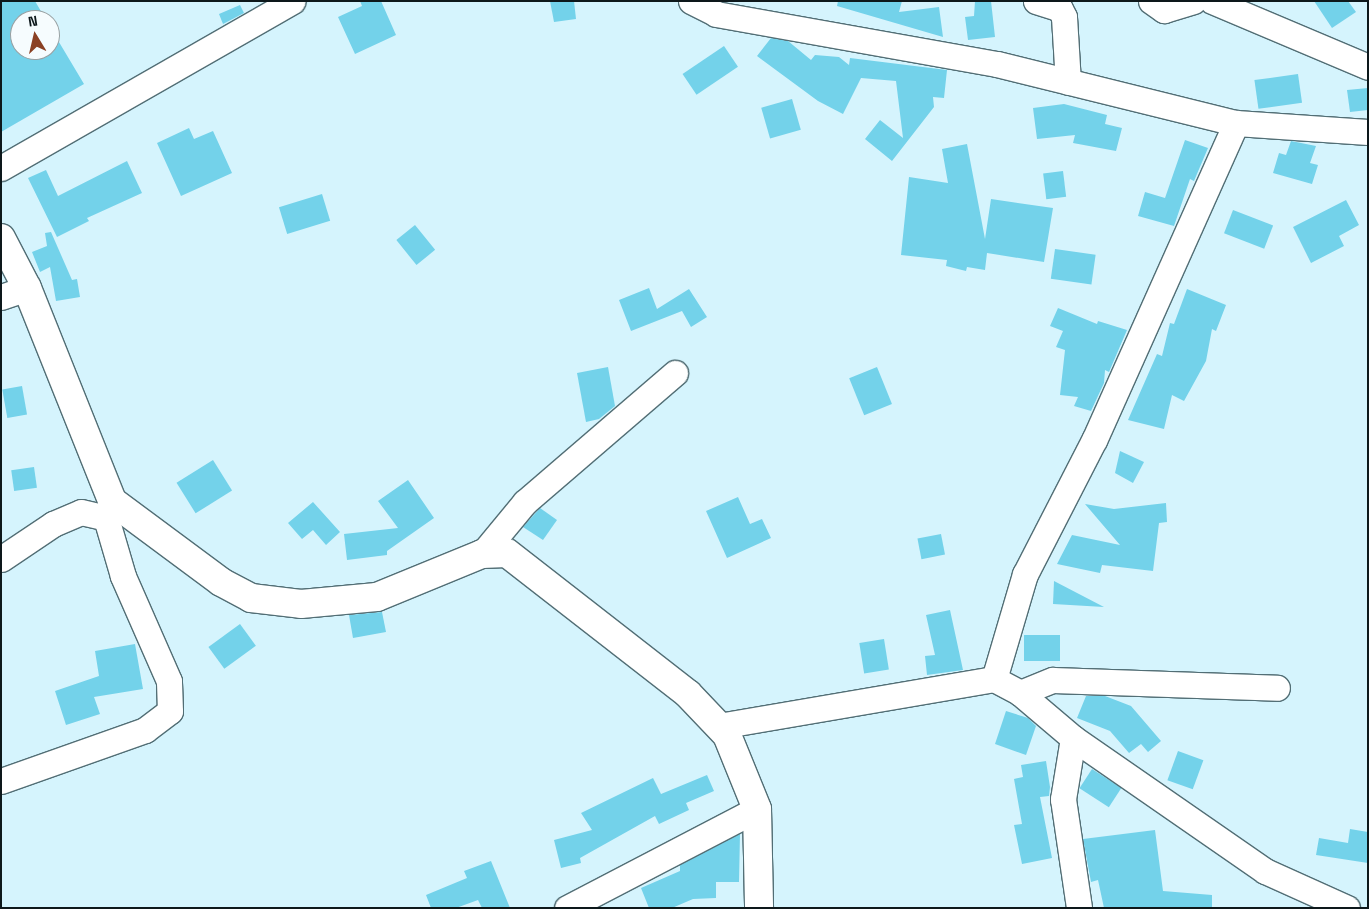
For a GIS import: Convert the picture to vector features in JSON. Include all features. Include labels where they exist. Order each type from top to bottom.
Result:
[{"type":"street","points":[[1,168],[293,1]]},
{"type":"street","points":[[691,1],[716,14],[997,64],[1236,123],[1368,132]]},
{"type":"street","points":[[1036,1],[1060,9],[1064,17],[1068,82]]},
{"type":"street","points":[[1151,1],[1164,10],[1194,1]]},
{"type":"street","points":[[1212,1],[1368,67]]},
{"type":"street","points":[[994,679],[1025,574],[1094,440],[1236,123]]},
{"type":"street","points":[[1,238],[27,288],[109,510],[124,576],[169,681],[170,711],[146,730],[1,781]]},
{"type":"street","points":[[1,297],[27,288]]},
{"type":"street","points":[[482,554],[525,502],[674,373]]},
{"type":"street","points":[[1,559],[53,524],[81,512],[109,510],[221,582],[251,598],[301,604],[377,597],[482,554],[507,553],[688,694],[727,735],[757,809],[759,908]]},
{"type":"street","points":[[719,726],[994,679],[1020,693],[1073,738],[1265,871],[1347,908]]},
{"type":"street","points":[[1020,693],[1053,680],[1277,688]]},
{"type":"street","points":[[1073,738],[1063,800],[1079,908]]},
{"type":"street","points":[[567,908],[757,809]]},
{"type":"building","points":[[1,1],[35,1],[40,10],[10,10],[10,60],[60,60],[60,44],[84,84],[1,132]]},
{"type":"building","points":[[360,1],[381,1],[396,35],[355,54],[338,17],[362,6]]},
{"type":"building","points":[[550,1],[574,1],[576,19],[554,22]]},
{"type":"building","points":[[838,1],[902,1],[899,12],[939,7],[943,37],[837,6]]},
{"type":"building","points":[[975,1],[991,1],[995,37],[968,40],[965,17],[974,16]]},
{"type":"building","points":[[1314,1],[1348,1],[1356,12],[1332,28]]},
{"type":"building","points":[[240,5],[244,13],[223,24],[219,14]]},
{"type":"building","points":[[771,38],[788,41],[811,60],[815,55],[839,57],[849,65],[850,58],[947,70],[944,98],[933,97],[934,107],[892,161],[865,139],[880,120],[903,138],[896,81],[861,78],[843,114],[818,101],[757,56]]},
{"type":"building","points":[[724,46],[738,67],[697,95],[683,74]]},
{"type":"building","points":[[1298,74],[1302,103],[1258,109],[1254,80]]},
{"type":"building","points":[[1368,88],[1368,110],[1350,112],[1347,90]]},
{"type":"building","points":[[792,99],[801,130],[770,139],[761,108]]},
{"type":"building","points":[[1064,104],[1107,115],[1105,124],[1122,128],[1116,151],[1073,143],[1075,135],[1037,139],[1033,108]]},
{"type":"building","points":[[189,128],[194,139],[213,131],[232,173],[181,196],[157,143]]},
{"type":"building","points":[[1185,140],[1208,148],[1194,181],[1190,179],[1174,226],[1138,216],[1145,192],[1165,198]]},
{"type":"building","points":[[1291,141],[1316,146],[1310,163],[1318,165],[1312,184],[1273,173],[1279,153],[1286,155]]},
{"type":"building","points":[[967,144],[985,239],[991,199],[1053,208],[1044,262],[987,253],[985,270],[967,267],[966,271],[946,266],[947,260],[901,255],[909,177],[948,183],[942,149]]},
{"type":"building","points":[[127,161],[142,193],[87,218],[89,221],[57,237],[28,178],[46,170],[58,196]]},
{"type":"building","points":[[1063,171],[1066,197],[1046,199],[1043,173]]},
{"type":"building","points":[[322,194],[330,221],[287,234],[279,207]]},
{"type":"building","points":[[1346,200],[1359,225],[1339,236],[1344,246],[1311,263],[1293,227]]},
{"type":"building","points":[[1233,210],[1273,225],[1264,249],[1224,233]]},
{"type":"building","points":[[415,225],[435,250],[416,265],[396,240]]},
{"type":"building","points":[[51,232],[72,280],[77,279],[80,297],[56,301],[50,267],[40,272],[32,252],[47,246],[45,233]]},
{"type":"building","points":[[1055,249],[1096,255],[1091,284],[1051,279]]},
{"type":"building","points":[[649,288],[657,309],[689,289],[707,317],[691,327],[682,311],[631,331],[619,300]]},
{"type":"building","points":[[1187,289],[1226,305],[1216,331],[1212,329],[1206,361],[1184,401],[1172,395],[1164,429],[1128,420],[1157,354],[1162,356],[1170,323],[1174,324]]},
{"type":"building","points":[[1058,308],[1097,324],[1098,321],[1127,330],[1109,372],[1105,370],[1104,383],[1091,411],[1074,406],[1078,397],[1060,395],[1065,350],[1056,347],[1063,331],[1050,326]]},
{"type":"building","points":[[608,367],[615,406],[599,419],[586,422],[577,373]]},
{"type":"building","points":[[877,367],[892,404],[864,415],[849,378]]},
{"type":"building","points":[[22,386],[27,415],[7,418],[2,389]]},
{"type":"building","points":[[1120,451],[1144,462],[1133,483],[1115,473]]},
{"type":"building","points":[[213,460],[232,491],[196,513],[177,483]]},
{"type":"building","points":[[34,467],[37,488],[14,491],[11,470]]},
{"type":"building","points":[[408,480],[434,518],[387,551],[387,555],[347,560],[344,534],[398,528],[378,501]]},
{"type":"building","points":[[738,497],[750,524],[762,519],[771,538],[727,558],[706,511]]},
{"type":"building","points":[[313,502],[340,532],[326,545],[313,530],[302,539],[288,523]]},
{"type":"building","points":[[1166,503],[1167,522],[1159,523],[1153,571],[1102,565],[1100,573],[1057,564],[1072,535],[1120,545],[1085,504],[1114,509]]},
{"type":"building","points":[[540,508],[557,520],[543,540],[523,527]]},
{"type":"building","points":[[941,534],[945,555],[921,559],[917,539]]},
{"type":"building","points":[[1054,581],[1104,607],[1053,604]]},
{"type":"building","points":[[950,610],[963,670],[927,675],[925,656],[935,655],[926,615]]},
{"type":"building","points":[[382,612],[386,632],[353,638],[349,615]]},
{"type":"building","points":[[240,624],[256,646],[224,669],[208,647]]},
{"type":"building","points":[[1024,635],[1060,635],[1060,661],[1024,661]]},
{"type":"building","points":[[884,639],[889,670],[864,674],[859,643]]},
{"type":"building","points":[[135,644],[143,689],[94,697],[100,714],[66,725],[55,691],[99,676],[95,651]]},
{"type":"building","points":[[1086,696],[1105,696],[1131,706],[1161,741],[1148,752],[1141,744],[1129,753],[1110,731],[1077,718]]},
{"type":"building","points":[[1006,711],[1028,718],[1036,726],[1026,755],[995,744]]},
{"type":"building","points":[[1178,751],[1203,760],[1193,789],[1167,780]]},
{"type":"building","points":[[1046,761],[1050,787],[1049,796],[1040,797],[1052,858],[1022,864],[1014,825],[1022,824],[1014,779],[1023,777],[1021,765]]},
{"type":"building","points":[[1092,769],[1121,788],[1109,807],[1079,788]]},
{"type":"building","points":[[707,775],[714,791],[686,803],[689,810],[659,824],[655,816],[580,858],[581,863],[561,868],[554,840],[592,830],[581,813],[653,778],[661,794]]},
{"type":"building","points":[[1350,829],[1368,832],[1368,863],[1316,855],[1319,838],[1348,843]]},
{"type":"building","points":[[1155,830],[1163,891],[1212,895],[1212,908],[1104,908],[1098,880],[1091,882],[1083,839]]},
{"type":"building","points":[[740,834],[739,882],[716,882],[716,898],[693,899],[672,908],[649,908],[641,888],[680,871],[680,865]]},
{"type":"building","points":[[491,861],[510,908],[482,908],[478,900],[456,908],[431,908],[426,895],[467,878],[464,871]]}]
